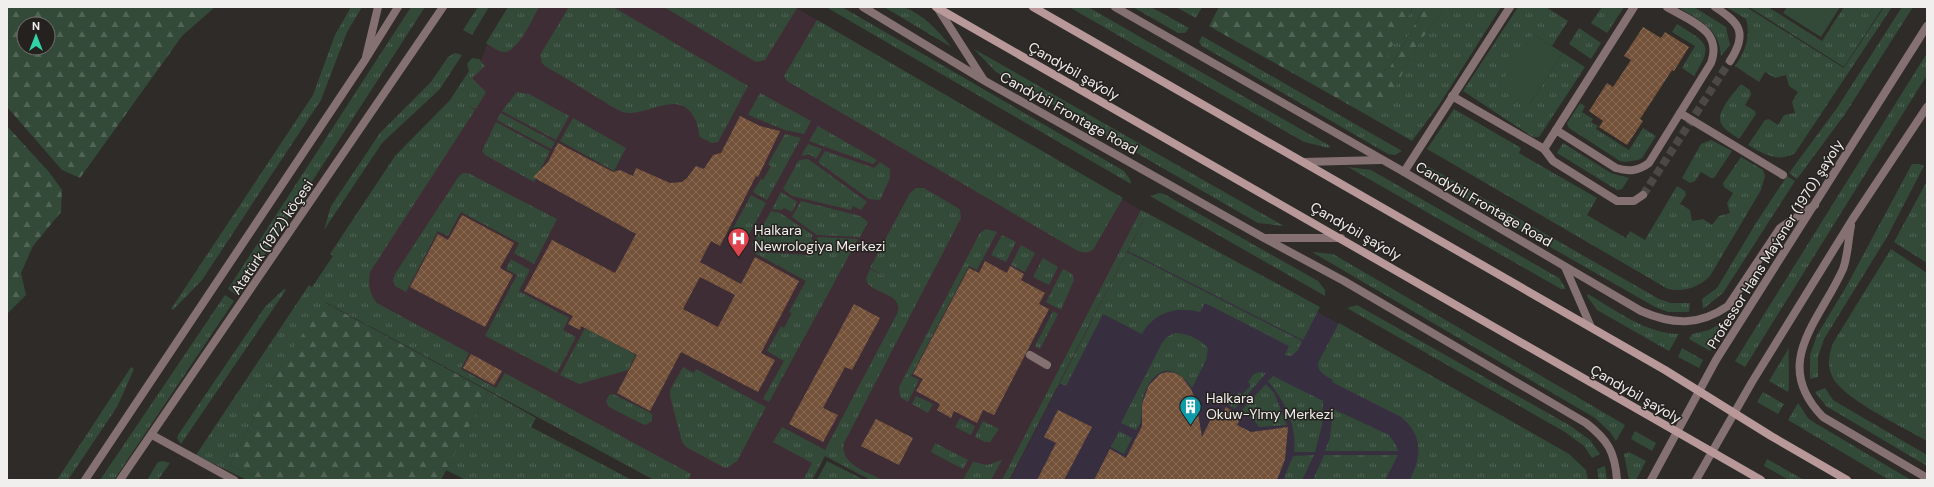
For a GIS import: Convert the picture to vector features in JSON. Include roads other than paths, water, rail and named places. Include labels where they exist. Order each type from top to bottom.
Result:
[{"type":"main road","name":"Çandybil şaýoly","points":[[937,7],[1342,238],[1761,480]]},
{"type":"main road","points":[[1033,7],[1042,10],[1591,327],[1699,390],[1847,480]]},
{"type":"street","points":[[365,60],[378,7]]},
{"type":"street","name":"Atatürk (1972) köçesi","points":[[85,480],[365,60],[398,7]]},
{"type":"street","name":"Atatürk (1972) köçesi","points":[[120,480],[443,7]]},
{"type":"street","name":"Candybil Frontage Road","points":[[863,7],[985,81],[1264,238],[1344,281],[1586,423],[1608,443],[1614,458],[1617,480]]},
{"type":"street","points":[[937,7],[985,81]]},
{"type":"street","name":"Candybil Frontage Road","points":[[1116,7],[1404,172],[1641,311],[1657,318],[1671,321],[1702,319],[1716,314],[1728,306],[1780,228],[1815,205]]},
{"type":"street","points":[[1404,172],[1510,7]]},
{"type":"street","points":[[1544,149],[1634,7]]},
{"type":"street","points":[[1556,130],[1616,168],[1625,171],[1635,171],[1649,163],[1711,63],[1714,55],[1714,45],[1711,37],[1705,29],[1667,7]]},
{"type":"street","points":[[1715,7],[1733,18],[1738,28],[1739,42],[1737,51],[1730,61]]},
{"type":"street","name":"Professor Hans Maýsner (1970) şaýoly","points":[[1651,480],[1716,360],[1927,26]]},
{"type":"street","points":[[1452,96],[1544,149],[1554,161],[1617,201],[1634,201],[1643,195]]},
{"type":"street","points":[[1696,480],[1734,412],[1852,220],[1927,107]]},
{"type":"street","points":[[1680,113],[1783,175]]},
{"type":"street","points":[[1304,162],[1382,160]]},
{"type":"street","points":[[1852,220],[1843,268],[1806,333],[1802,346],[1799,370],[1801,383],[1813,406],[1823,417],[1927,478]]},
{"type":"street","points":[[1264,238],[1342,238]]},
{"type":"street","points":[[1565,267],[1591,327]]},
{"type":"street","points":[[1030,355],[1047,365]]},
{"type":"street","points":[[152,435],[234,480]]},
{"type":"tunnel","points":[[1643,195],[1730,61]]},
{"type":"place","name":"Halkara Newrologiya Merkezi","points":[[739,258]]},
{"type":"place","name":"Halkara Okuw-Ylmy Merkezi","points":[[1191,426]]}]
